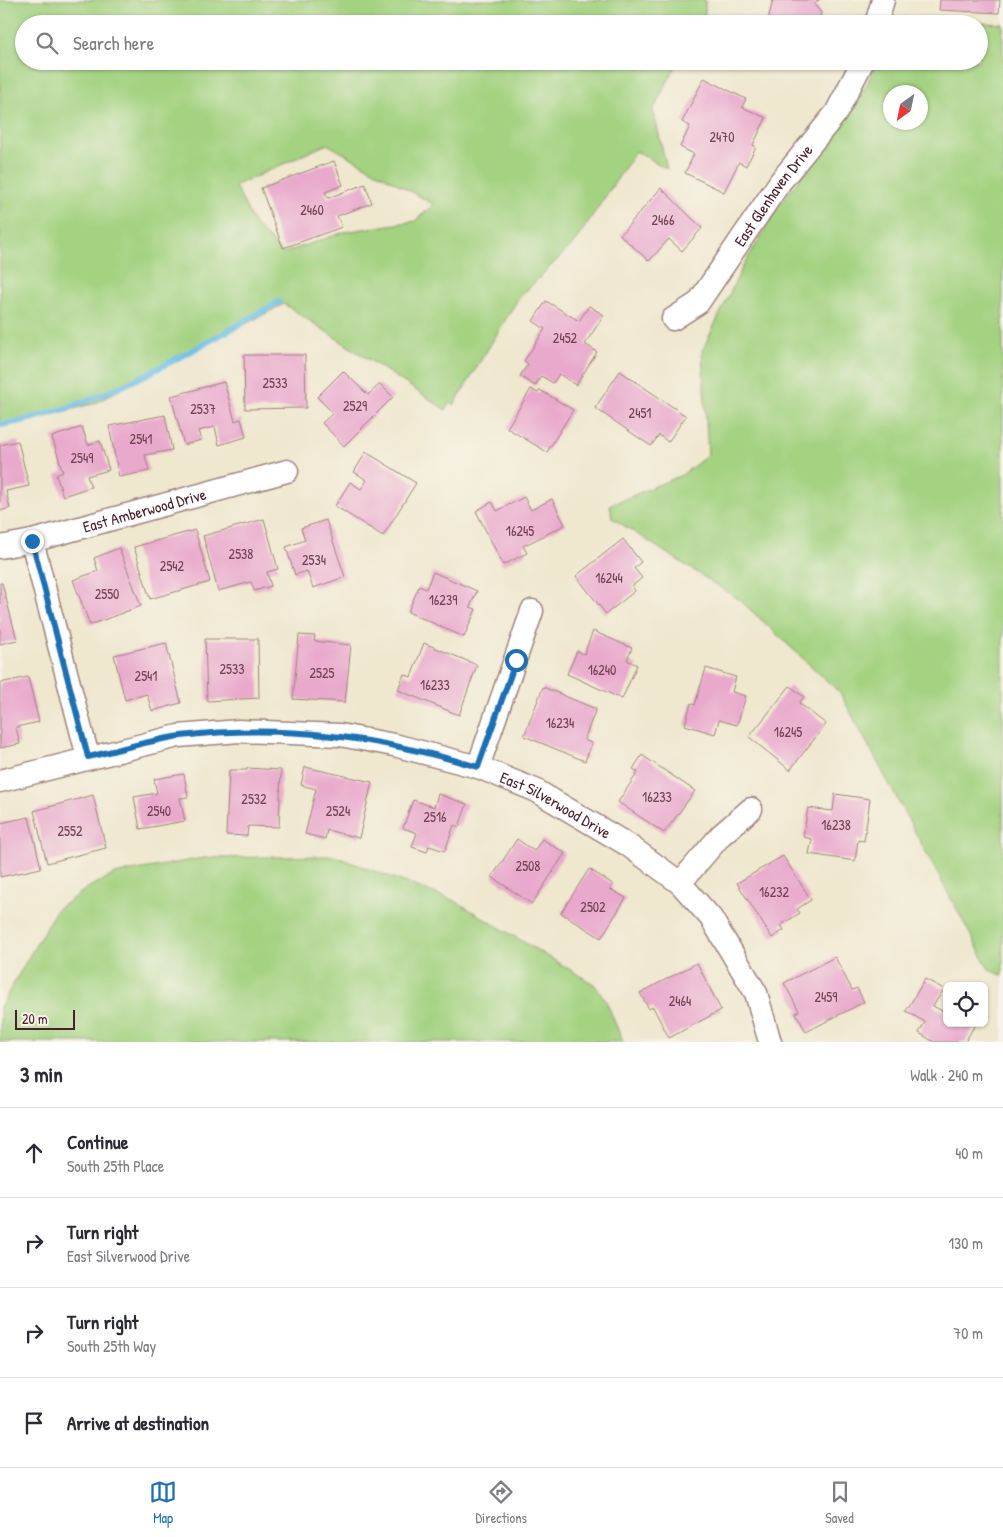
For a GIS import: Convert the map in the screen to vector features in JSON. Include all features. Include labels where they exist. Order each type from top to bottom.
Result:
[{"type":"street","points":[[879,15],[883,0]]},
{"type":"street","name":"East Glenhaven Drive","points":[[673,319],[698,303],[780,182],[836,113],[859,70]]},
{"type":"street","name":"East Amberwood Drive","points":[[0,547],[32,541],[287,471]]},
{"type":"street","points":[[32,541],[88,757]]},
{"type":"street","points":[[478,767],[532,611]]},
{"type":"street","name":"East Silverwood Drive","points":[[0,781],[88,757],[178,736],[239,730],[340,735],[394,745],[478,767],[535,790],[628,845],[680,883],[711,918],[756,993],[770,1042]]},
{"type":"street","points":[[680,883],[721,835],[751,809]]},
{"type":"green space","points":[[0,0],[705,0],[705,15],[15,15],[15,70],[673,70],[653,110],[667,169],[636,151],[574,243],[518,299],[454,405],[450,402],[446,410],[284,304],[95,403],[24,423],[0,427]],"holes":[[[327,144],[433,205],[415,221],[344,232],[283,253],[255,225],[235,186]]]},
{"type":"green space","points":[[988,23],[1003,24],[1003,976],[989,969],[840,693],[740,600],[612,518],[610,505],[682,475],[708,455],[702,351],[742,268],[781,203],[857,104],[874,70],[988,70]]},
{"type":"green space","points":[[334,856],[455,901],[594,984],[606,1001],[623,1042],[0,1042],[0,1007],[56,910],[89,887],[115,874],[203,858]]},
{"type":"building","points":[[773,0],[819,0],[814,4],[821,15],[769,15]]},
{"type":"building","points":[[940,0],[1000,0],[999,13],[939,10]]},
{"type":"building","points":[[704,78],[746,99],[742,107],[766,118],[753,145],[756,147],[746,166],[739,162],[724,192],[685,173],[694,154],[680,147],[690,126],[682,122]]},
{"type":"building","points":[[334,161],[343,185],[325,192],[328,198],[365,184],[372,203],[337,216],[342,227],[283,248],[261,188]]},
{"type":"building","points":[[661,188],[702,228],[682,251],[669,239],[649,261],[620,235]]},
{"type":"building","points":[[546,301],[579,321],[589,306],[604,315],[585,344],[597,352],[576,385],[559,374],[553,383],[541,376],[535,386],[520,376],[528,364],[524,361],[545,329],[533,321]]},
{"type":"building","points":[[244,355],[305,355],[306,408],[245,409]]},
{"type":"building","points":[[343,371],[368,395],[380,384],[393,397],[344,446],[322,423],[333,413],[317,397]]},
{"type":"building","points":[[620,371],[686,416],[668,442],[659,435],[651,446],[595,408]]},
{"type":"building","points":[[224,382],[235,421],[241,419],[246,437],[219,445],[215,427],[198,431],[201,440],[184,445],[171,396]]},
{"type":"building","points":[[531,389],[538,393],[540,390],[573,410],[547,452],[507,428]]},
{"type":"building","points":[[165,415],[172,450],[145,455],[149,471],[119,477],[109,426]]},
{"type":"building","points":[[82,427],[88,445],[100,441],[109,470],[87,476],[91,487],[63,496],[56,475],[63,472],[52,437]]},
{"type":"building","points":[[18,441],[29,486],[6,491],[10,508],[0,511],[0,445]]},
{"type":"building","points":[[366,452],[416,483],[383,536],[335,506],[350,482],[361,489],[367,480],[354,472]]},
{"type":"building","points":[[524,497],[531,510],[552,499],[565,525],[523,546],[527,553],[503,565],[476,511],[492,502],[497,511]]},
{"type":"building","points":[[264,519],[278,569],[267,572],[271,586],[254,591],[251,582],[218,591],[203,536]]},
{"type":"building","points":[[326,520],[345,577],[313,588],[307,571],[295,575],[286,547],[305,540],[301,528]]},
{"type":"building","points":[[195,530],[210,582],[150,599],[134,547]]},
{"type":"building","points":[[623,539],[641,562],[634,568],[642,578],[632,586],[635,591],[606,614],[576,576]]},
{"type":"building","points":[[119,548],[141,606],[90,625],[73,580],[98,571],[94,558]]},
{"type":"building","points":[[433,572],[477,591],[470,607],[476,609],[464,637],[408,612],[419,586],[426,589]]},
{"type":"building","points":[[0,583],[2,583],[17,640],[0,644]]},
{"type":"building","points":[[593,631],[632,648],[627,660],[637,665],[622,699],[567,674],[577,651],[584,654]]},
{"type":"building","points":[[299,635],[315,636],[314,641],[351,645],[345,702],[293,699]]},
{"type":"building","points":[[205,639],[258,639],[259,698],[207,701]]},
{"type":"building","points":[[166,643],[181,703],[152,711],[147,694],[125,700],[114,655]]},
{"type":"building","points":[[424,643],[477,665],[459,715],[398,690],[404,674],[411,677]]},
{"type":"building","points":[[706,668],[736,677],[732,692],[746,696],[737,725],[719,720],[715,734],[685,725],[691,703],[695,705]]},
{"type":"building","points":[[28,677],[39,722],[16,727],[20,744],[0,748],[0,683]]},
{"type":"building","points":[[790,686],[804,697],[799,703],[826,724],[790,770],[749,737]]},
{"type":"building","points":[[543,687],[596,709],[584,740],[592,743],[585,761],[524,736]]},
{"type":"building","points":[[642,755],[695,791],[664,833],[618,802],[638,772],[633,769]]},
{"type":"building","points":[[305,767],[372,782],[359,838],[327,830],[325,839],[305,834],[316,789],[301,785]]},
{"type":"building","points":[[247,768],[281,770],[279,827],[248,826],[247,836],[226,835],[229,770],[247,770]]},
{"type":"building","points":[[184,774],[188,797],[180,798],[185,821],[140,829],[134,797],[157,793],[154,779]]},
{"type":"building","points":[[438,794],[467,804],[459,827],[454,825],[445,851],[429,846],[427,852],[412,847],[417,833],[403,828],[413,800],[434,807]]},
{"type":"building","points":[[835,794],[870,799],[864,841],[858,840],[855,861],[809,854],[812,839],[803,837],[808,808],[833,811]]},
{"type":"building","points":[[93,795],[106,848],[47,863],[34,811]]},
{"type":"building","points":[[29,817],[41,868],[0,877],[0,823]]},
{"type":"building","points":[[517,839],[534,851],[542,839],[565,853],[532,904],[492,877]]},
{"type":"building","points":[[783,856],[811,900],[797,909],[800,913],[781,925],[784,930],[772,938],[737,883]]},
{"type":"building","points":[[589,869],[613,884],[610,889],[626,898],[601,938],[561,913]]},
{"type":"building","points":[[835,957],[852,990],[857,988],[864,1002],[806,1032],[796,1013],[799,1011],[784,983]]},
{"type":"building","points":[[697,963],[721,1010],[669,1038],[653,1007],[649,1009],[640,993]]},
{"type":"building","points":[[925,979],[943,988],[933,1006],[943,1011],[943,1027],[974,1027],[965,1042],[934,1042],[919,1033],[925,1022],[906,1011]]},
{"type":"waterway","points":[[0,425],[38,417],[110,392],[179,358],[279,302]]},
{"type":"route","points":[[32,541],[88,757],[178,736],[239,730],[340,735],[394,745],[478,767],[516,660]]}]
